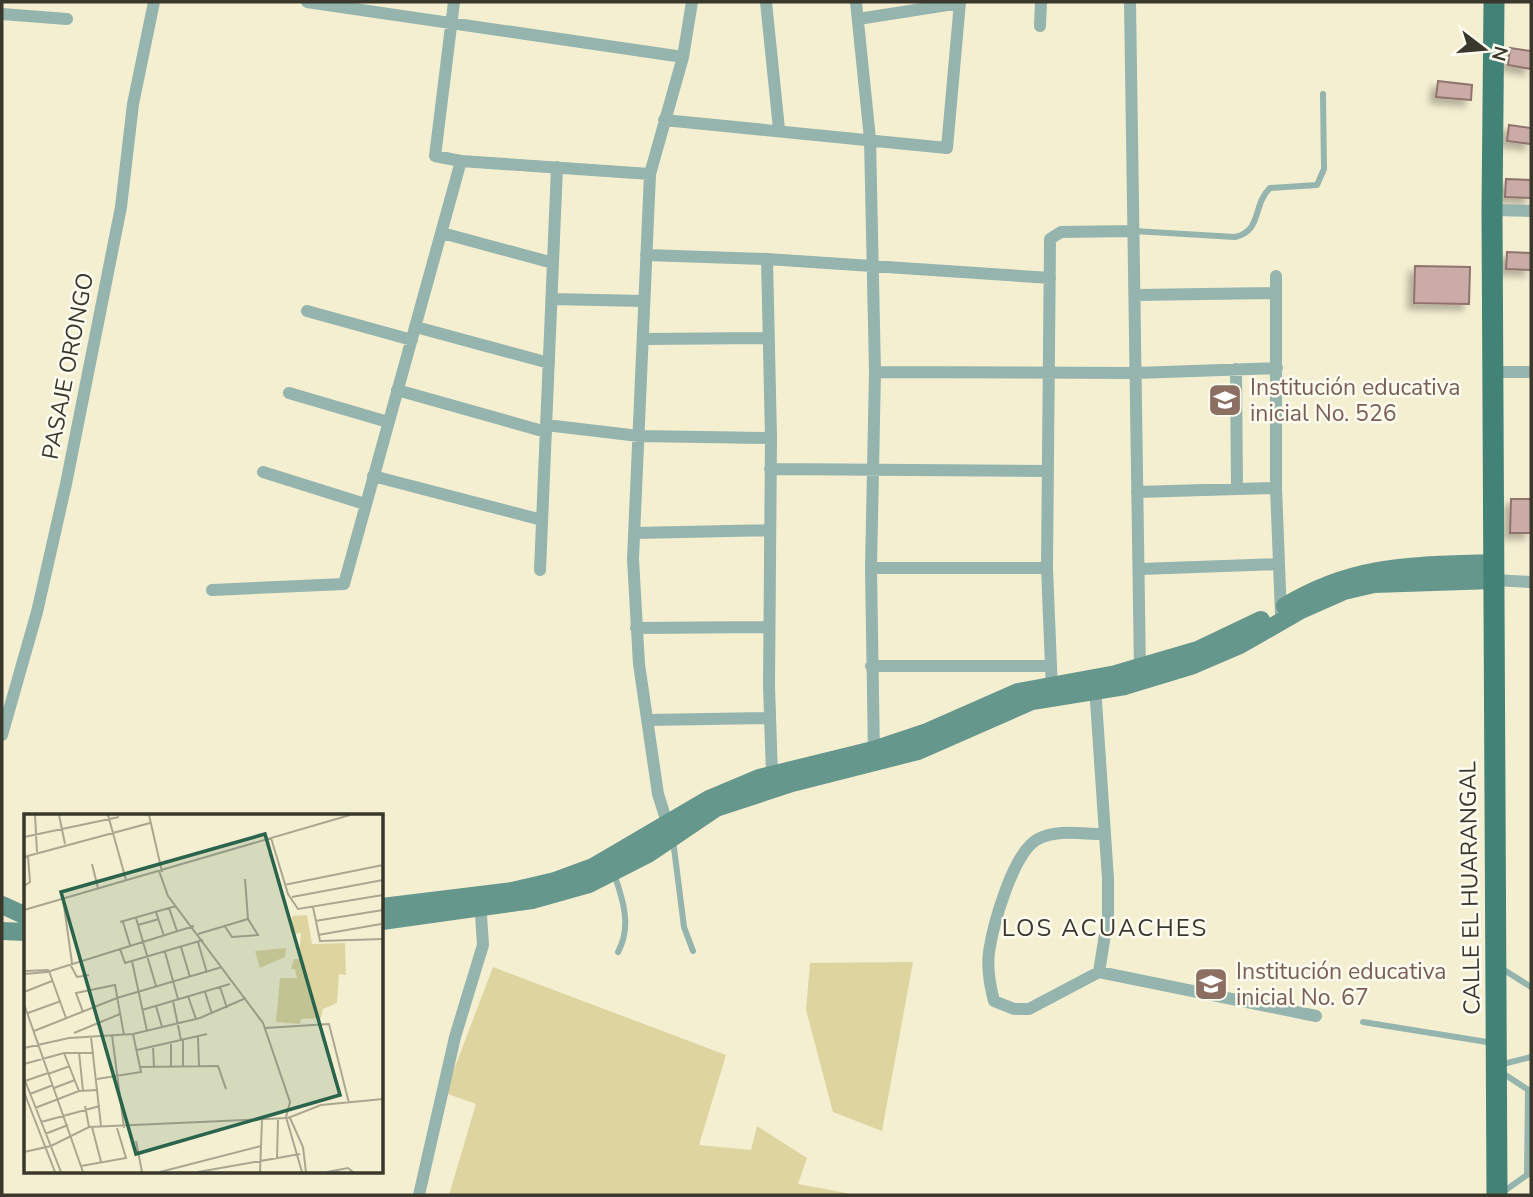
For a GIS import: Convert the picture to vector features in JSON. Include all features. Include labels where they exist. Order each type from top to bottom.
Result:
[{"type":"main road","name":"CALLE EL HUARANGAL","points":[[1492,2],[1498,1195]]},
{"type":"street","name":"PASAJE ORONGO","points":[[2,735],[37,612],[66,484],[121,207],[134,104],[154,2]]},
{"type":"street","points":[[307,2],[683,57]]},
{"type":"street","points":[[454,2],[435,156],[460,161],[650,174]]},
{"type":"street","points":[[670,832],[658,794],[636,628],[634,533],[650,174],[683,57],[692,2]]},
{"type":"street","points":[[766,2],[779,130]]},
{"type":"street","points":[[856,2],[870,139],[875,372],[871,568],[874,757]]},
{"type":"street","points":[[664,120],[947,148],[960,2],[858,19]]},
{"type":"street","points":[[1040,26],[1041,2]]},
{"type":"street","points":[[1130,2],[1137,492],[1141,569],[1140,674]]},
{"type":"street","points":[[2,13],[67,19]]},
{"type":"street","points":[[212,590],[344,584],[460,161]]},
{"type":"street","points":[[540,570],[557,167]]},
{"type":"street","points":[[1492,210],[1531,211]]},
{"type":"street","points":[[1051,682],[1047,568],[1050,278],[1053,235],[1134,231]]},
{"type":"street","points":[[442,233],[553,263]]},
{"type":"street","points":[[646,255],[768,258],[1050,278]]},
{"type":"street","points":[[768,258],[772,775]]},
{"type":"street","points":[[1276,276],[1276,488],[1281,615]]},
{"type":"street","points":[[1136,295],[1276,293]]},
{"type":"street","points":[[552,299],[645,301]]},
{"type":"street","points":[[307,311],[412,340]]},
{"type":"street","points":[[415,327],[549,363]]},
{"type":"street","points":[[643,339],[768,338]]},
{"type":"street","points":[[875,372],[1136,373],[1277,368]]},
{"type":"street","points":[[1236,369],[1237,489]]},
{"type":"street","points":[[1493,372],[1531,372]]},
{"type":"street","points":[[397,390],[546,428],[639,436],[771,438]]},
{"type":"street","points":[[289,393],[388,422]]},
{"type":"street","points":[[771,470],[1048,471]]},
{"type":"street","points":[[262,472],[365,504]]},
{"type":"street","points":[[373,476],[542,520]]},
{"type":"street","points":[[1137,492],[1276,488]]},
{"type":"street","points":[[634,533],[770,530]]},
{"type":"street","points":[[1141,569],[1279,564]]},
{"type":"street","points":[[871,568],[1047,568]]},
{"type":"street","points":[[871,666],[1095,685],[1191,666],[1240,645],[1281,615],[1344,591],[1374,584],[1494,572],[1531,582]]},
{"type":"street","points":[[636,628],[769,627]]},
{"type":"street","points":[[383,907],[533,900],[589,884],[613,872],[670,832],[709,799],[772,775],[918,751],[1008,710],[1051,682]]},
{"type":"street","points":[[1095,685],[1108,916],[1099,972]]},
{"type":"street","points":[[648,720],[770,718]]},
{"type":"street","points":[[383,921],[481,902],[555,881],[593,867],[716,808],[874,757]]},
{"type":"street","points":[[1102,834],[1052,834],[1035,841],[1006,889],[989,953],[994,1000],[1014,1009],[1044,1003],[1065,988],[1099,972],[1316,1016]]},
{"type":"street","points":[[419,1195],[455,1037],[483,945],[481,902]]},
{"type":"street","points":[[2,905],[24,915]]},
{"type":"street","points":[[2,931],[24,932]]},
{"type":"lane","points":[[1134,231],[1235,237],[1251,231],[1261,200],[1270,188],[1310,188],[1317,185],[1324,169],[1323,94]]},
{"type":"lane","points":[[670,832],[684,927],[693,951]]},
{"type":"lane","points":[[613,872],[626,918],[625,939],[618,952]]},
{"type":"lane","points":[[1496,965],[1531,987]]},
{"type":"lane","points":[[1363,1022],[1499,1060],[1531,1057]]},
{"type":"lane","points":[[1498,1195],[1529,1173],[1530,1091],[1499,1060]]},
{"type":"shaded area","points":[[913,962],[882,1131],[833,1112],[806,1010],[810,963]]},
{"type":"shaded area","points":[[493,967],[726,1055],[699,1145],[751,1150],[757,1126],[807,1158],[798,1184],[857,1195],[449,1195],[476,1104],[445,1093]]},
{"type":"building","points":[[1510,48],[1531,51],[1531,69],[1508,65]]},
{"type":"building","points":[[1438,81],[1472,85],[1471,100],[1436,97]]},
{"type":"building","points":[[1509,125],[1531,128],[1531,144],[1507,141]]},
{"type":"building","points":[[1506,179],[1531,180],[1531,198],[1505,197]]},
{"type":"building","points":[[1507,252],[1531,253],[1531,270],[1506,269]]},
{"type":"building","points":[[1415,266],[1470,267],[1469,304],[1414,303]]},
{"type":"building","points":[[1511,499],[1531,499],[1531,533],[1510,533]]},
{"type":"place","name":"Institución educativa inicial No. 526","points":[[1225,400]]},
{"type":"place","name":"Institución educativa inicial No. 67","points":[[1211,984]]},
{"type":"district","name":"LOS ACUACHES","points":[[1105,928]]}]
